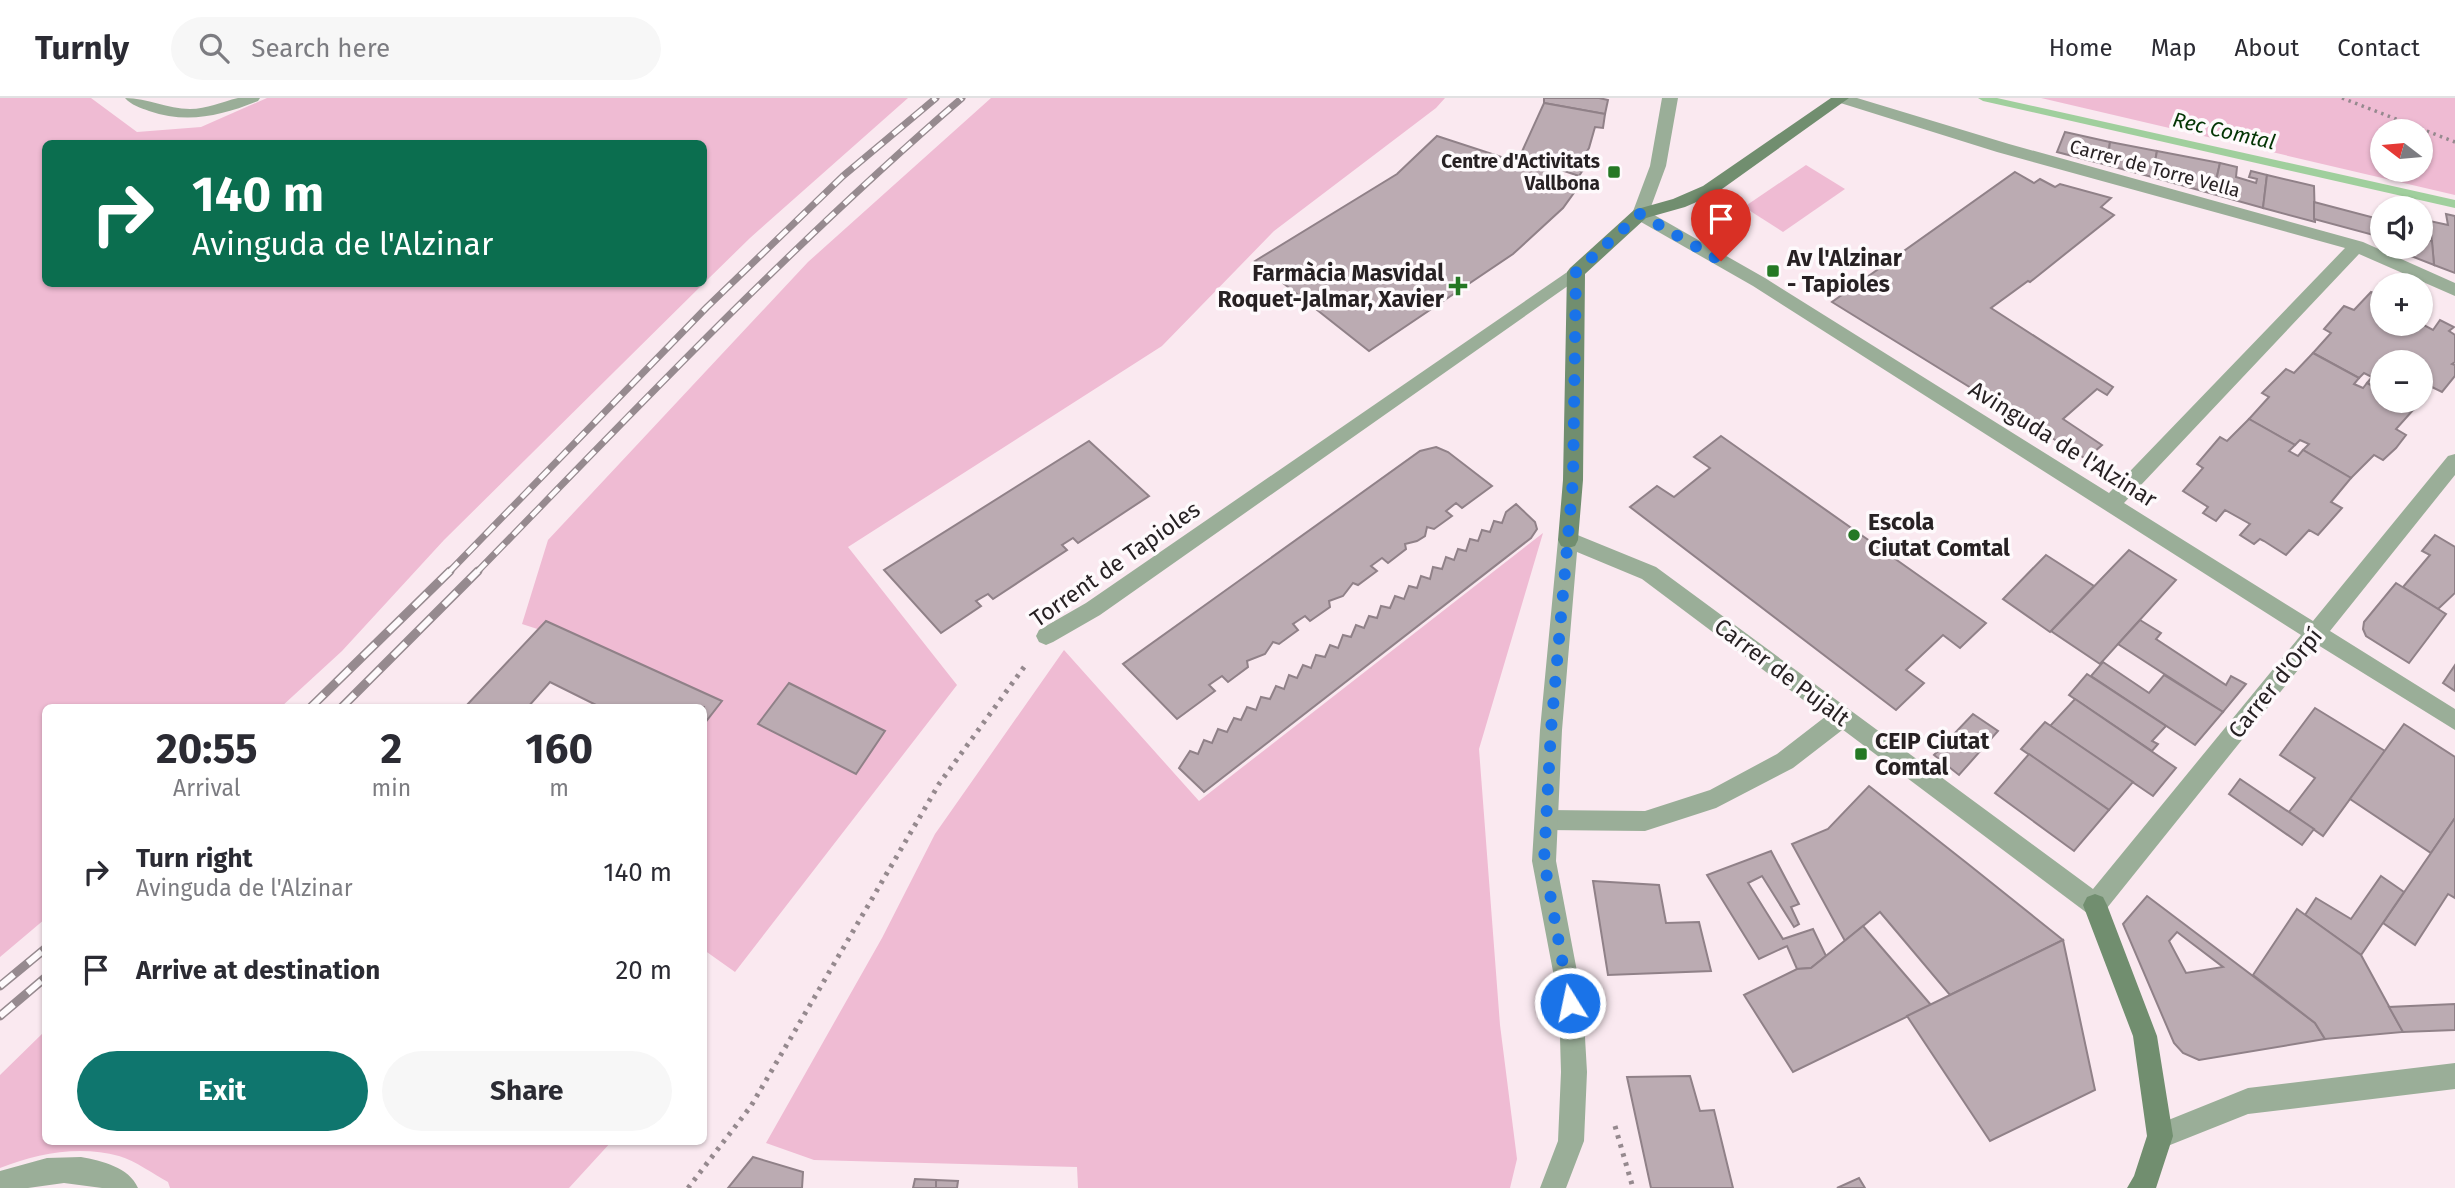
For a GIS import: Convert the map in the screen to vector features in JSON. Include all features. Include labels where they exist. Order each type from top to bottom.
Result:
[{"type":"street","points":[[133,98],[146,105],[193,116],[223,111],[251,98]]},
{"type":"street","points":[[1640,214],[1658,166],[1670,98]]},
{"type":"street","points":[[1553,1188],[1571,1141],[1574,1072],[1570,1003],[1544,861],[1573,480],[1576,272],[1640,214],[1679,203],[1709,190],[1841,98]]},
{"type":"street","name":"Carrer de Torre Vella","points":[[1841,98],[2003,148],[2357,246],[2455,290]]},
{"type":"street","name":"Avinguda de l'Alzinar","points":[[1640,214],[1759,282],[2455,721]]},
{"type":"street","points":[[2110,505],[2357,246]]},
{"type":"street","name":"Torrent de Tapioles","points":[[1046,636],[1093,609],[1576,272]]},
{"type":"street","name":"Carrer d'Orpí","points":[[2095,905],[2455,461]]},
{"type":"street","name":"Carrer de Pujalt","points":[[1568,540],[1649,573],[2095,905]]},
{"type":"street","points":[[1546,820],[1645,821],[1716,798],[1785,761],[1842,717]]},
{"type":"street","points":[[2095,905],[2145,1035],[2161,1136],[2144,1185],[2140,1188]]},
{"type":"street","points":[[2161,1136],[2248,1101],[2455,1076]]},
{"type":"street","points":[[0,1184],[16,1177],[59,1168],[93,1173],[125,1188]]},
{"type":"path","points":[[2342,98],[2455,142]]},
{"type":"path","name":"Torrent de Tapioles","points":[[688,1188],[751,1106],[939,784],[1046,636]]},
{"type":"path","points":[[1615,1126],[1633,1188]]},
{"type":"shaded area","points":[[0,98],[91,98],[137,132],[201,127],[267,98],[908,98],[750,238],[707,280],[707,140],[42,140],[42,287],[700,287],[444,540],[342,651],[284,704],[42,704],[42,922],[0,957]]},
{"type":"shaded area","points":[[991,98],[1445,98],[1436,108],[1274,231],[1162,346],[848,547],[957,685],[735,972],[707,952],[707,704],[699,704],[630,659],[522,624],[548,540],[808,262]]},
{"type":"shaded area","points":[[2041,98],[2455,98],[2455,195],[2400,182],[2433,182],[2433,119],[2370,119],[2370,175]]},
{"type":"shaded area","points":[[1806,165],[1845,189],[1783,232],[1744,207]]},
{"type":"shaded area","points":[[1543,533],[1479,749],[1500,1025],[1517,1159],[1510,1188],[1078,1188],[1077,1167],[814,1160],[766,1143],[882,938],[935,834],[1064,650],[1199,801]]},
{"type":"shaded area","points":[[42,1034],[42,1145],[608,1145],[569,1188],[170,1188],[168,1182],[132,1161],[89,1151],[59,1152],[0,1168],[0,1075]]},
{"type":"building","points":[[1544,98],[1608,100],[1605,114],[1544,103]]},
{"type":"building","points":[[1544,103],[1605,114],[1603,128],[1595,127],[1589,148],[1582,159],[1588,162],[1579,176],[1520,156]]},
{"type":"building","points":[[2065,132],[2110,142],[2107,165],[2057,152]]},
{"type":"building","points":[[1437,136],[1581,183],[1563,208],[1513,254],[1369,351],[1255,261],[1397,174]]},
{"type":"building","points":[[2110,142],[2157,151],[2152,177],[2107,165]]},
{"type":"building","points":[[2157,151],[2220,163],[2213,194],[2152,177]]},
{"type":"building","points":[[2220,163],[2237,167],[2236,177],[2256,183],[2257,179],[2249,177],[2251,171],[2267,175],[2263,208],[2213,194]]},
{"type":"building","points":[[2015,172],[2034,183],[2040,179],[2055,187],[2060,184],[2111,198],[2101,207],[2114,215],[2030,282],[1991,308],[2113,387],[2107,395],[2097,389],[2063,419],[2102,445],[2086,459],[1832,302]]},
{"type":"building","points":[[2267,175],[2314,186],[2315,222],[2263,208]]},
{"type":"building","points":[[2314,202],[2370,217],[2370,234],[2314,219]]},
{"type":"building","points":[[2446,214],[2455,216],[2455,273],[2434,265],[2433,222],[2448,225]]},
{"type":"building","points":[[2433,253],[2434,265],[2419,259],[2433,259]]},
{"type":"building","points":[[2370,293],[2370,336],[2433,336],[2433,330],[2440,320],[2454,327],[2449,331],[2455,335],[2455,362],[2452,364],[2455,365],[2455,376],[2442,392],[2433,388],[2433,350],[2370,350],[2370,376],[2364,373],[2359,378],[2313,353],[2331,333],[2324,329],[2344,306],[2354,310]]},
{"type":"building","points":[[2313,353],[2359,378],[2354,384],[2363,388],[2367,383],[2370,385],[2370,413],[2410,413],[2396,429],[2406,435],[2383,460],[2374,455],[2351,478],[2303,450],[2309,444],[2300,440],[2295,445],[2249,419],[2269,397],[2262,393],[2286,369],[2294,373]]},
{"type":"building","points":[[2249,419],[2295,445],[2289,451],[2298,456],[2303,450],[2351,478],[2331,502],[2342,508],[2318,535],[2309,530],[2286,555],[2260,539],[2254,544],[2240,535],[2250,524],[2225,510],[2216,521],[2203,513],[2208,507],[2183,491],[2203,468],[2197,464],[2220,437],[2227,441]]},
{"type":"building","points":[[1721,436],[1986,623],[1960,648],[1943,635],[1906,670],[1924,683],[1896,710],[1630,507],[1657,486],[1674,497],[1710,468],[1694,457]]},
{"type":"building","points":[[1089,441],[1149,496],[1078,543],[1073,538],[1062,545],[1067,550],[993,599],[988,594],[976,601],[981,606],[941,633],[884,570]]},
{"type":"building","points":[[1436,447],[1448,452],[1492,486],[1462,508],[1456,503],[1446,511],[1452,516],[1434,529],[1427,527],[1425,536],[1405,544],[1406,549],[1388,563],[1382,558],[1371,566],[1377,571],[1358,585],[1353,583],[1343,596],[1329,601],[1330,607],[1310,621],[1305,616],[1293,624],[1298,630],[1279,644],[1273,642],[1265,654],[1247,661],[1248,667],[1228,682],[1222,676],[1209,685],[1215,691],[1177,719],[1123,664],[1420,451]]},
{"type":"building","points":[[1516,504],[1535,522],[1537,529],[1531,538],[1204,792],[1179,768],[1190,751],[1198,754],[1204,740],[1212,743],[1218,729],[1227,732],[1234,718],[1241,720],[1247,707],[1256,710],[1261,697],[1270,699],[1276,686],[1284,689],[1289,675],[1297,678],[1303,665],[1311,668],[1316,655],[1325,657],[1330,645],[1338,648],[1343,635],[1351,637],[1356,625],[1364,628],[1369,616],[1377,618],[1381,606],[1390,608],[1395,596],[1404,599],[1409,586],[1417,588],[1421,576],[1430,579],[1433,567],[1442,569],[1446,557],[1454,560],[1458,549],[1466,551],[1470,539],[1478,541],[1482,530],[1490,532],[1494,521],[1502,523],[1506,512]]},
{"type":"building","points":[[2435,535],[2455,547],[2455,593],[2438,609],[2403,587],[2430,555],[2422,551]]},
{"type":"building","points":[[2129,550],[2176,580],[2100,664],[2051,631]]},
{"type":"building","points":[[2046,555],[2094,586],[2050,632],[2003,599]]},
{"type":"building","points":[[2396,583],[2446,614],[2409,663],[2366,636],[2363,629],[2364,622]]},
{"type":"building","points":[[2140,620],[2161,633],[2156,639],[2226,685],[2231,676],[2246,684],[2223,712],[2118,644]]},
{"type":"building","points":[[546,621],[722,701],[707,720],[707,704],[594,704],[550,682],[531,704],[468,704]]},
{"type":"building","points":[[2103,662],[2149,693],[2164,675],[2223,712],[2195,745],[2091,676]]},
{"type":"building","points":[[2455,665],[2455,691],[2443,683]]},
{"type":"building","points":[[2087,674],[2166,726],[2152,741],[2158,744],[2152,751],[2069,695]]},
{"type":"building","points":[[789,683],[885,731],[856,774],[758,724]]},
{"type":"building","points":[[2075,699],[2176,768],[2153,796],[2050,726]]},
{"type":"building","points":[[2315,708],[2385,751],[2323,836],[2289,812],[2315,778],[2280,755]]},
{"type":"building","points":[[1973,714],[1998,731],[1959,775],[1934,755]]},
{"type":"building","points":[[2045,722],[2133,782],[2109,810],[2021,749]]},
{"type":"building","points":[[2404,724],[2455,757],[2455,818],[2431,853],[2350,799]]},
{"type":"building","points":[[2029,754],[2109,810],[2074,851],[1995,793]]},
{"type":"building","points":[[2240,779],[2314,829],[2302,845],[2229,794]]},
{"type":"building","points":[[1869,786],[2063,940],[1950,995],[1880,912],[1845,941],[1792,844],[1828,829]]},
{"type":"building","points":[[2455,818],[2455,898],[2448,894],[2415,945],[2383,923]]},
{"type":"building","points":[[1771,851],[1799,904],[1791,907],[1799,924],[1794,927],[1762,876],[1748,883],[1783,939],[1813,929],[1826,956],[1811,968],[1797,969],[1787,946],[1759,959],[1707,875]]},
{"type":"building","points":[[2381,876],[2404,892],[2361,955],[2305,915],[2316,898],[2351,919]]},
{"type":"building","points":[[1593,881],[1659,885],[1666,923],[1699,922],[1711,971],[1608,975]]},
{"type":"building","points":[[2147,896],[2315,1023],[2325,1039],[2199,1060],[2183,1053],[2174,1043],[2123,924]],"holes":[[[2177,932],[2223,967],[2186,973],[2169,941]]]},
{"type":"building","points":[[2297,909],[2361,955],[2403,1032],[2325,1039],[2315,1023],[2253,975]]},
{"type":"building","points":[[1863,926],[1931,1005],[1793,1072],[1744,995],[1797,969],[1811,968]]},
{"type":"building","points":[[2063,940],[2095,1090],[1990,1141],[1907,1016]]},
{"type":"building","points":[[2455,1004],[2455,1030],[2403,1032],[2389,1007]]},
{"type":"building","points":[[1690,1076],[1700,1111],[1714,1110],[1733,1188],[1651,1188],[1627,1077]]},
{"type":"building","points":[[753,1157],[803,1172],[802,1188],[728,1188]]},
{"type":"building","points":[[1859,1178],[1865,1188],[1837,1188]]},
{"type":"building","points":[[915,1179],[936,1180],[936,1188],[913,1188]]},
{"type":"building","points":[[936,1180],[958,1181],[957,1188],[936,1188]]},
{"type":"waterway","name":"Rec Comtal","points":[[1983,98],[2455,204]]},
{"type":"railway","points":[[449,572],[707,307],[843,176],[936,98]]},
{"type":"railway","points":[[477,572],[775,270],[898,154],[962,98]]},
{"type":"railway","points":[[314,704],[449,572]]},
{"type":"railway","points":[[345,704],[477,572]]},
{"type":"railway","points":[[0,986],[42,951]]},
{"type":"railway","points":[[0,1016],[42,980]]},
{"type":"place","name":"Centre d'Activitats Vallbona","points":[[1614,172]]},
{"type":"place","name":"Av l'Alzinar - Tapioles","points":[[1773,271]]},
{"type":"place","name":"Farmàcia Masvidal Roquet-Jalmar, Xavier","points":[[1458,286]]},
{"type":"place","name":"Escola Ciutat Comtal","points":[[1854,535]]},
{"type":"place","name":"CEIP Ciutat Comtal","points":[[1861,754]]},
{"type":"route","points":[[1570,1003],[1544,861],[1551,730],[1568,561],[1573,480],[1576,272],[1640,214],[1721,261]]}]
